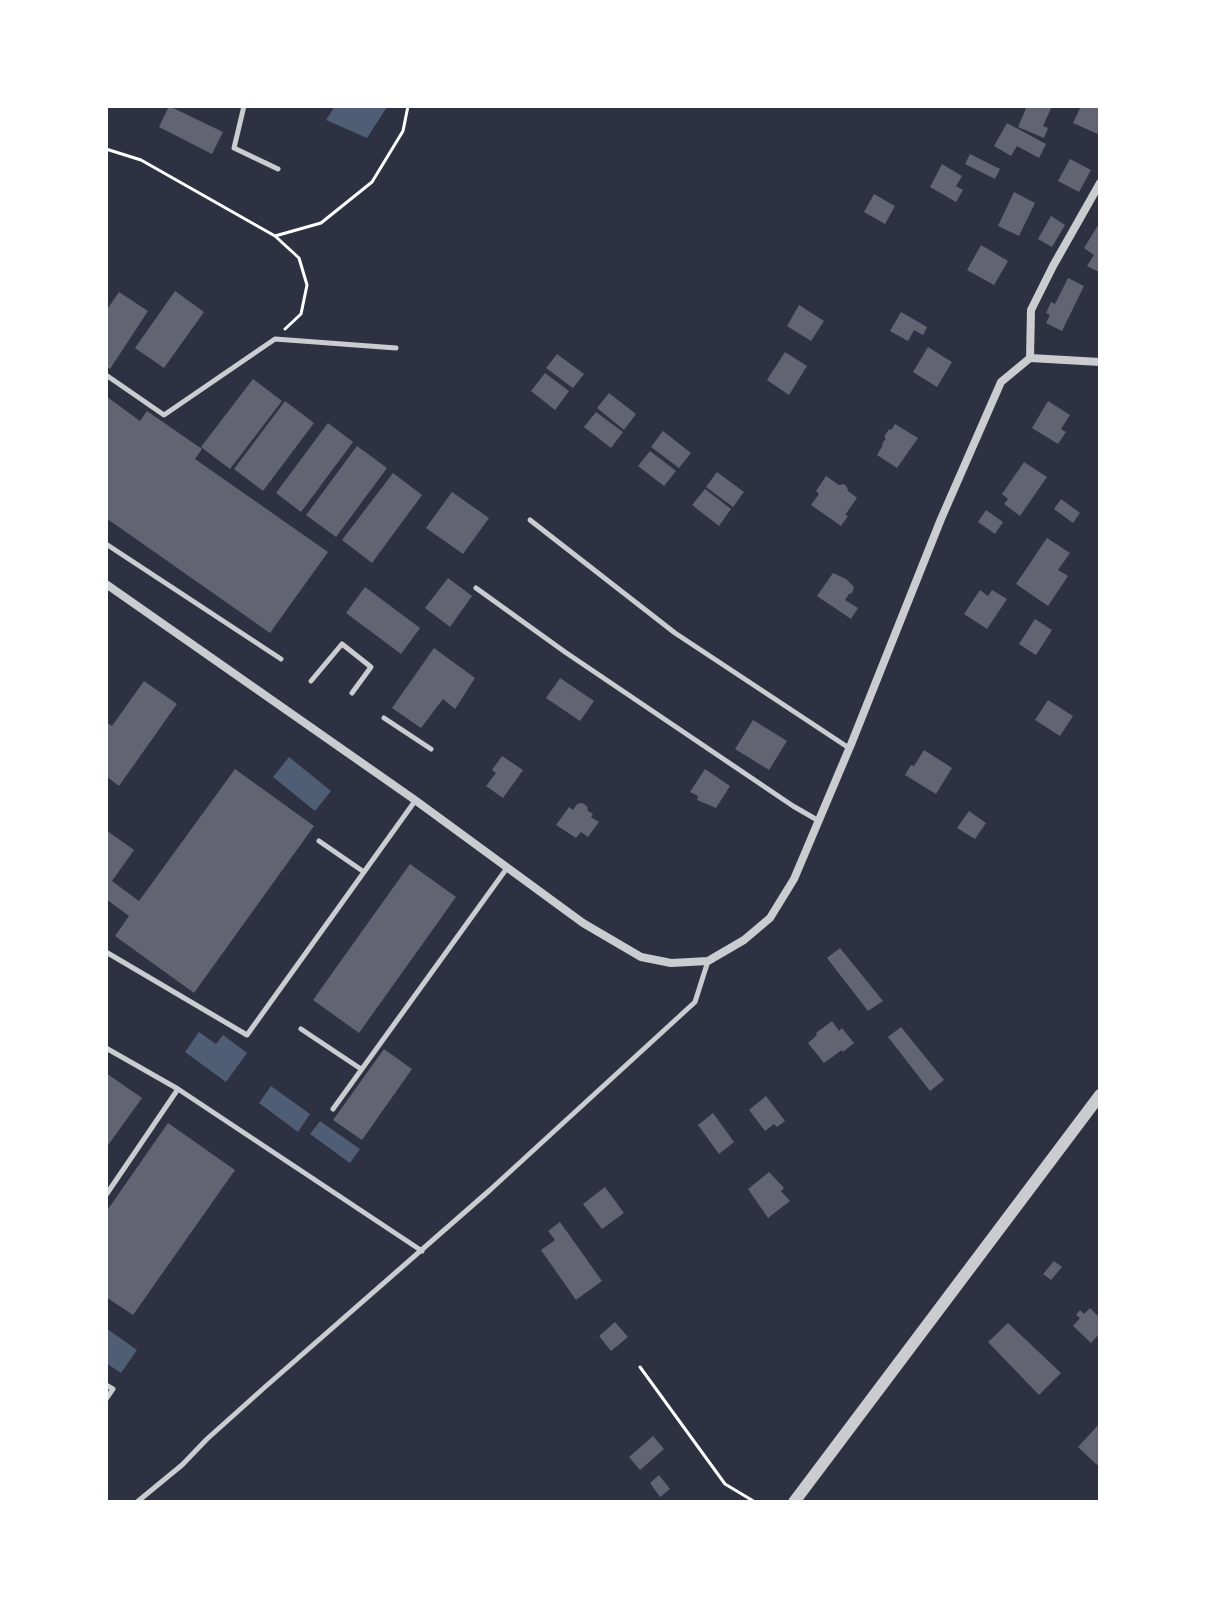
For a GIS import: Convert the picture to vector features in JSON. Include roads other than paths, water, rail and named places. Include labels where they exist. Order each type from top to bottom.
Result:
[{"type":"street","points":[[1030,358],[1031,310],[1100,183]]},
{"type":"street","points":[[106,584],[415,800],[583,923],[641,957],[671,963],[708,961],[744,940],[770,918],[794,879],[820,822],[941,519],[1001,382],[1030,358],[1100,362]]},
{"type":"street","points":[[794,1502],[1100,1095]]},
{"type":"lane","points":[[244,106],[234,148],[278,169]]},
{"type":"lane","points":[[106,375],[164,415],[275,339],[396,348]]},
{"type":"lane","points":[[530,520],[675,633],[850,748]]},
{"type":"lane","points":[[106,544],[281,659]]},
{"type":"lane","points":[[476,588],[820,822]]},
{"type":"lane","points":[[311,681],[342,644],[371,667],[352,693]]},
{"type":"lane","points":[[384,718],[431,749]]},
{"type":"lane","points":[[106,952],[247,1035],[415,800]]},
{"type":"lane","points":[[319,841],[364,872]]},
{"type":"lane","points":[[333,1109],[508,867]]},
{"type":"lane","points":[[137,1502],[422,1251],[695,1002],[708,961]]},
{"type":"lane","points":[[301,1029],[361,1069]]},
{"type":"lane","points":[[106,1048],[178,1089],[422,1251]]},
{"type":"lane","points":[[106,1195],[178,1089]]},
{"type":"lane","points":[[106,1385],[113,1389],[106,1399]]},
{"type":"water","points":[[335,106],[387,107],[367,138],[326,120]]},
{"type":"water","points":[[289,757],[331,791],[315,811],[273,777]]},
{"type":"water","points":[[199,1032],[216,1044],[223,1035],[247,1053],[226,1082],[185,1052]]},
{"type":"water","points":[[271,1086],[310,1114],[298,1132],[259,1103]]},
{"type":"water","points":[[320,1121],[360,1149],[350,1163],[310,1134]]},
{"type":"water","points":[[106,1328],[137,1350],[121,1373],[106,1363]]}]
